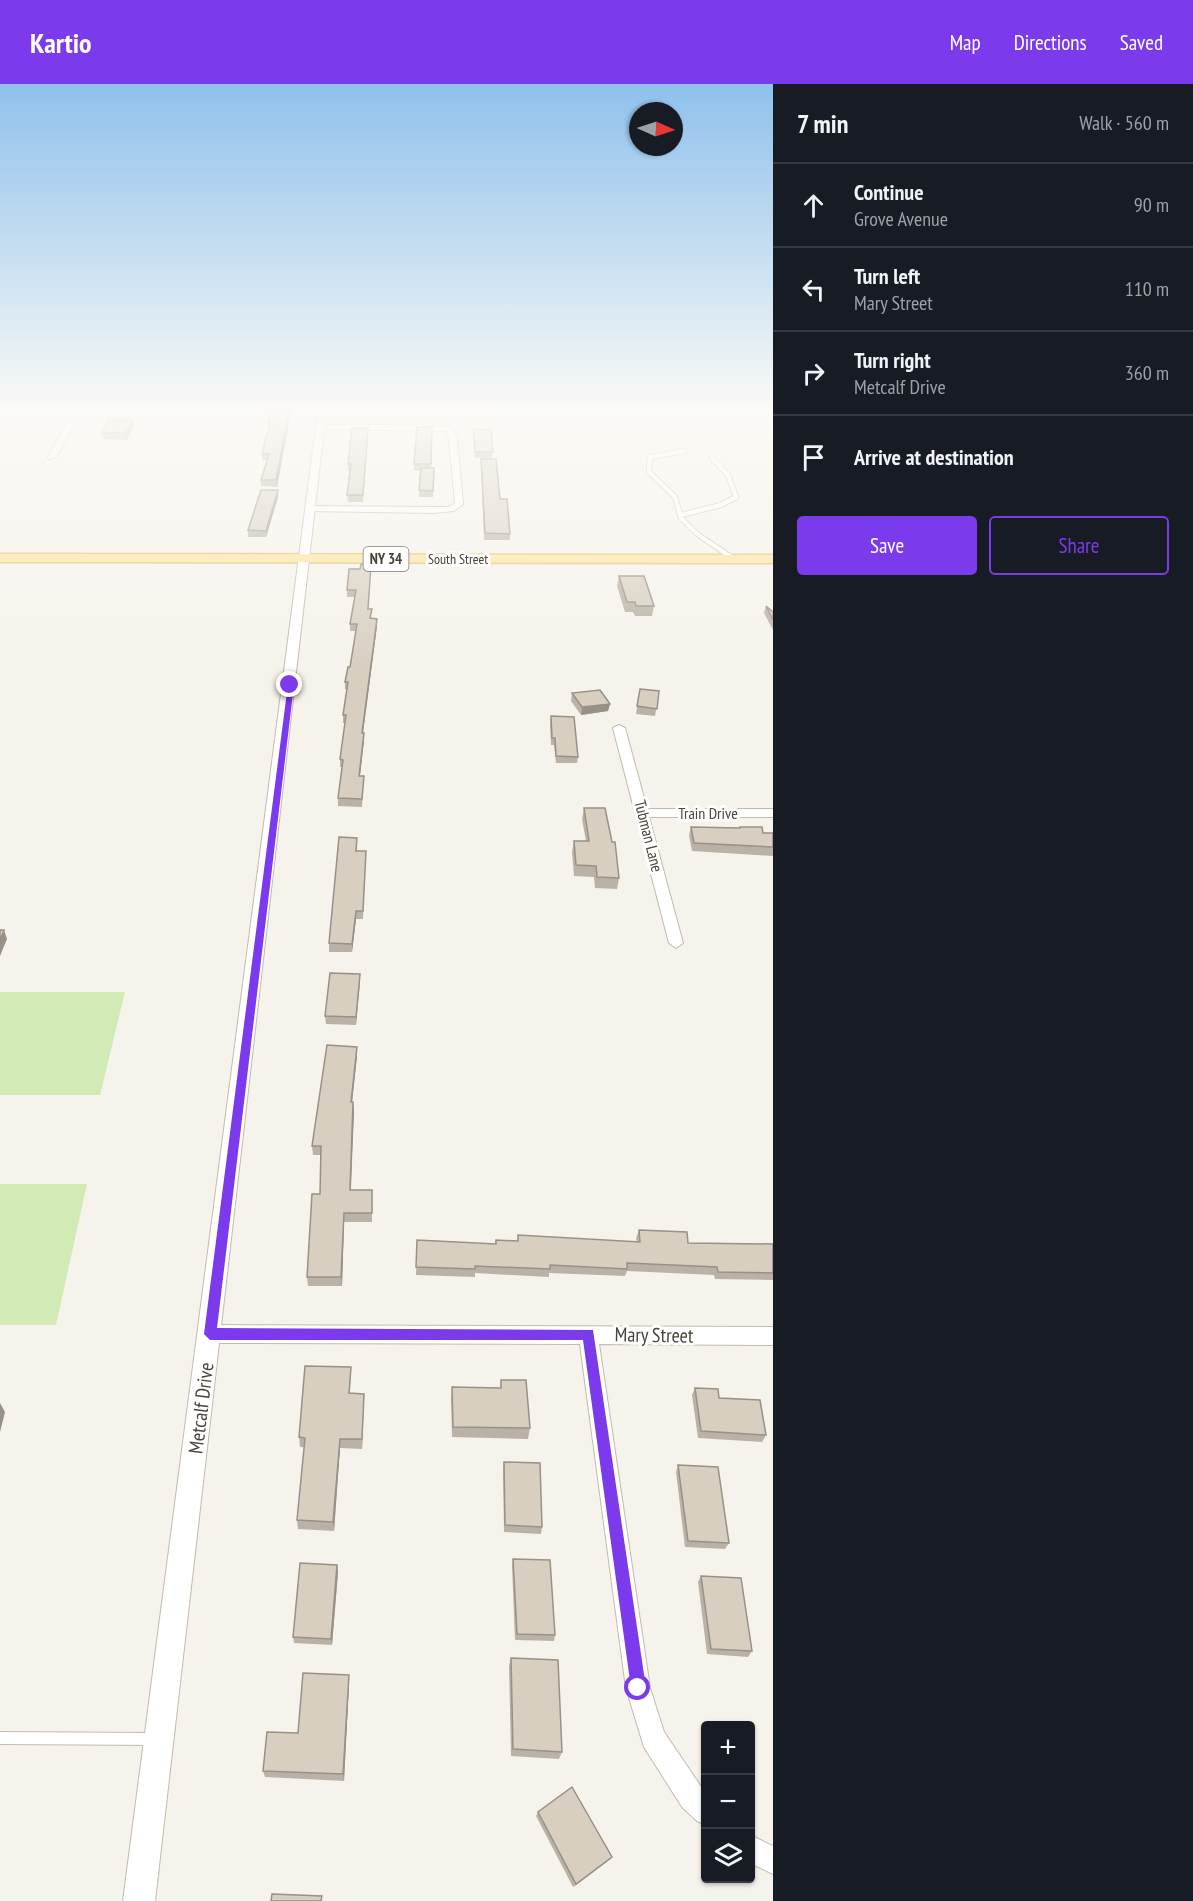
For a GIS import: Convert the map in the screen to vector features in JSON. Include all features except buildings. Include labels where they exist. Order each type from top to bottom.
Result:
[{"type":"main road","name":"South Street","points":[[0,558],[773,559]]},
{"type":"street","name":"Metcalf Drive","points":[[139,1901],[312,496]]},
{"type":"street","points":[[310,509],[452,509],[459,504],[458,496]]},
{"type":"street","name":"Tubman Lane","points":[[620,728],[676,943]]},
{"type":"street","name":"Train Drive","points":[[643,813],[773,813]]},
{"type":"street","name":"Mary Street","points":[[210,1334],[773,1336]]},
{"type":"street","points":[[588,1334],[638,1688],[653,1738],[691,1798],[701,1808]]},
{"type":"street","points":[[755,1851],[773,1861]]},
{"type":"lane","points":[[677,496],[681,506],[681,518],[697,534],[734,559]]},
{"type":"lane","points":[[681,515],[721,505],[736,496]]},
{"type":"lane","points":[[0,1738],[158,1739]]},
{"type":"green space","points":[[0,992],[125,992],[100,1095],[0,1095]]},
{"type":"green space","points":[[0,1184],[87,1184],[56,1325],[0,1325]]},
{"type":"route","points":[[290,685],[210,1334],[588,1334],[638,1688]]}]
